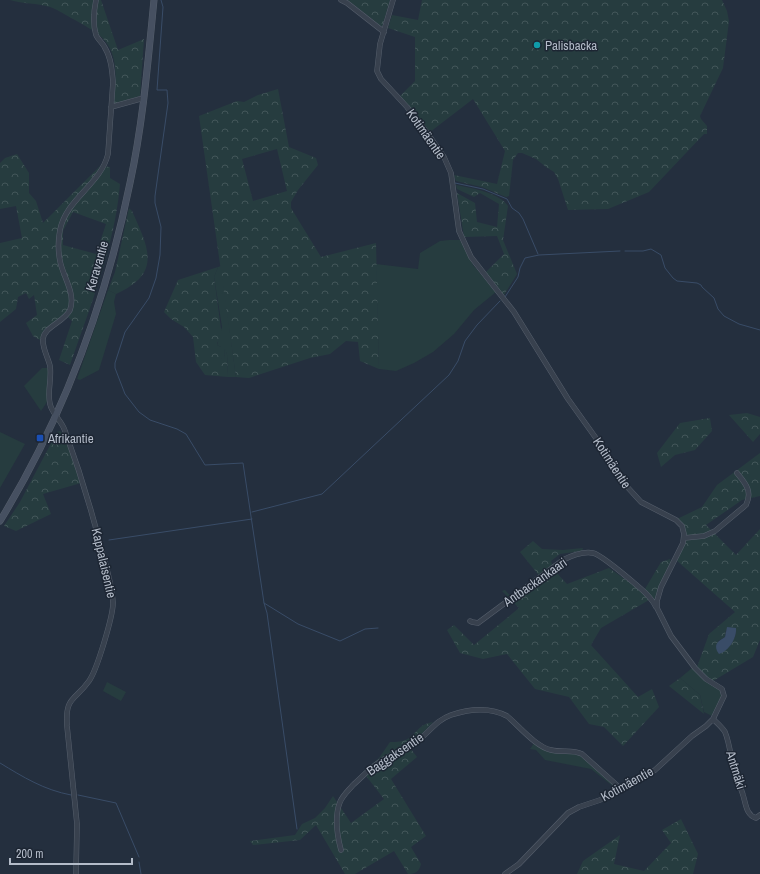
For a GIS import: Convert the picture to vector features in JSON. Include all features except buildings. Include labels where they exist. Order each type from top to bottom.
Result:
[{"type":"main road","name":"Keravantie","points":[[0,521],[22,483],[55,415],[77,364],[109,268],[130,182],[144,100],[154,0]]},
{"type":"street","points":[[55,415],[50,404],[50,367],[43,342],[44,335],[66,315],[72,301],[71,293],[60,261],[60,229],[62,221],[72,205],[100,172],[107,160],[109,148],[112,72],[109,55],[96,36],[96,0]]},
{"type":"street","points":[[341,0],[384,32]]},
{"type":"street","name":"Kotimäentie","points":[[393,0],[380,44],[377,71],[381,79],[428,134],[444,157],[451,173],[459,231],[471,258],[514,312],[568,399],[603,448],[623,484],[641,502],[676,520],[682,526],[684,538]]},
{"type":"street","points":[[111,108],[140,99],[144,100]]},
{"type":"street","name":"Kappalaisentie","points":[[55,415],[64,428],[90,504],[111,587],[113,604],[110,621],[95,669],[89,680],[70,702],[67,711],[67,726],[77,824],[76,874]]},
{"type":"street","points":[[657,608],[657,601],[660,591],[684,538],[704,536],[715,531],[746,505],[749,499],[749,492],[745,483],[737,473]]},
{"type":"street","name":"Antbackankaari","points":[[470,620],[478,623],[563,560],[574,555],[593,553],[612,565],[640,588],[657,608]]},
{"type":"street","name":"Kotimäentie","points":[[505,874],[519,864],[568,813],[579,807],[600,800],[655,770],[692,736],[706,726],[713,718],[724,696],[723,692],[720,687],[706,679],[695,668],[671,636],[657,608]]},
{"type":"street","name":"Baggaksentie","points":[[341,850],[337,827],[339,807],[344,795],[377,763],[419,740],[437,722],[460,712],[478,710],[502,713],[544,748],[556,751],[574,751],[582,754],[620,788]]},
{"type":"street","name":"Antmäki","points":[[713,718],[725,733],[734,774],[743,795],[746,808],[753,817],[756,818],[760,815]]},
{"type":"green space","points":[[10,0],[101,0],[118,50],[144,39],[140,96],[113,104],[115,71],[113,55],[105,41],[95,32],[60,11],[50,7]]},
{"type":"green space","points":[[347,0],[390,0],[382,27],[349,1]]},
{"type":"green space","points":[[422,0],[722,0],[727,11],[729,21],[723,68],[700,116],[707,126],[707,134],[704,134],[649,192],[608,209],[568,210],[558,179],[554,172],[536,159],[522,153],[518,153],[513,160],[509,196],[506,197],[482,187],[456,181],[454,175],[497,184],[505,151],[473,99],[430,132],[400,96],[415,81],[415,37],[388,28],[392,15],[418,20]]},
{"type":"green space","points":[[278,89],[289,147],[316,158],[318,165],[298,190],[291,202],[291,208],[321,257],[376,243],[379,369],[360,361],[358,342],[346,341],[330,354],[310,358],[249,378],[236,377],[199,116],[237,101],[244,102],[258,95]],"holes":[[[277,149],[287,191],[253,201],[242,159]]]},
{"type":"green space","points":[[17,154],[29,173],[29,193],[36,201],[43,223],[100,166],[110,167],[110,178],[120,184],[113,230],[101,276],[70,365],[59,360],[72,321],[65,314],[46,331],[40,340],[33,336],[26,323],[37,315],[34,295],[29,299],[26,293],[18,297],[16,309],[0,322],[0,243],[22,238],[16,206],[0,209],[0,163],[5,158]],"holes":[[[73,212],[106,224],[96,254],[63,245],[63,231]]]},
{"type":"green space","points":[[456,185],[492,194],[504,201],[508,206],[503,240],[517,274],[504,295],[485,273],[504,254],[497,236],[464,237],[457,193],[475,203],[477,222],[497,227],[499,204],[480,193],[474,197],[457,189]]},
{"type":"green space","points":[[129,208],[132,211],[143,237],[147,248],[148,259],[146,269],[140,278],[131,286],[116,294],[108,290],[115,272]]},
{"type":"green space","points":[[460,240],[473,265],[496,292],[474,310],[454,334],[433,352],[396,371],[379,369],[376,264],[418,269],[420,253],[440,241]]},
{"type":"green space","points":[[221,266],[236,377],[228,377],[227,355],[225,349],[224,360],[221,358],[221,347],[217,345],[222,327],[214,277],[218,267]]},
{"type":"green space","points":[[218,267],[214,277],[222,336],[217,345],[221,347],[221,358],[224,359],[225,347],[228,377],[205,375],[196,362],[193,337],[184,327],[171,319],[164,312],[178,280]]},
{"type":"green space","points":[[108,290],[116,294],[114,302],[116,314],[99,370],[80,380],[77,379]]},
{"type":"green space","points":[[42,368],[48,368],[47,402],[41,411],[24,386]]},
{"type":"green space","points":[[747,413],[760,417],[760,434],[753,442],[729,415]]},
{"type":"green space","points":[[710,418],[712,431],[695,450],[675,455],[661,467],[657,453],[680,423]]},
{"type":"green space","points":[[60,431],[64,435],[81,483],[43,494],[51,514],[16,531],[4,526],[20,502],[57,432]]},
{"type":"green space","points":[[0,432],[25,444],[0,488]]},
{"type":"green space","points":[[760,453],[760,496],[742,500],[706,525],[736,555],[760,529],[760,640],[753,657],[713,681],[707,678],[697,667],[709,634],[735,612],[676,560],[686,539],[686,534],[682,524],[677,519],[702,507],[717,485]],"holes":[[[736,628],[735,637],[725,650],[718,641],[725,637],[726,630]]]},
{"type":"green space","points":[[533,541],[542,549],[563,550],[583,548],[582,551],[560,554],[551,561],[554,570],[567,584],[609,568],[639,589],[649,600],[601,628],[591,645],[638,697],[652,689],[659,707],[623,746],[604,727],[589,724],[569,697],[535,689],[507,654],[483,659],[460,653],[447,630],[454,625],[474,645],[519,608],[502,591],[505,590],[513,599],[541,578],[520,552]]},
{"type":"green space","points":[[670,559],[671,562],[654,601],[645,589],[661,562]]},
{"type":"green space","points":[[692,668],[721,692],[719,703],[712,716],[704,712],[700,695],[680,678]]},
{"type":"green space","points":[[680,678],[700,695],[704,714],[669,686]]},
{"type":"green space","points":[[107,682],[126,692],[121,701],[103,691]]},
{"type":"green space","points":[[433,722],[417,739],[407,744],[417,757],[391,779],[426,836],[411,847],[421,864],[419,869],[413,874],[408,874],[394,851],[355,874],[345,874],[316,825],[300,840],[253,845],[250,841],[295,835],[302,824],[315,818],[325,808],[333,796],[351,823],[384,799],[363,772],[379,758],[390,742],[400,742],[407,739],[422,726]]},
{"type":"green space","points":[[534,743],[539,746],[581,755],[616,787],[591,769],[545,760],[536,750],[530,749]]},
{"type":"green space","points":[[681,819],[698,854],[693,874],[577,874],[583,861],[620,835],[614,864],[644,871],[671,843],[662,830]]},
{"type":"water","points":[[727,627],[736,628],[734,640],[726,650],[719,654],[716,646],[719,641],[725,637]]},
{"type":"waterway","points":[[161,0],[163,7],[157,90],[167,90],[168,103],[155,196],[155,203],[161,227],[160,255],[156,278],[149,298],[125,332],[115,363],[115,368],[125,394],[139,412],[150,420],[177,429],[186,434],[205,465],[243,463],[264,603],[267,613],[297,829]]},
{"type":"waterway","points":[[455,183],[483,189],[507,199],[512,208],[519,213],[523,219],[538,254]]},
{"type":"waterway","points":[[625,251],[643,251],[651,249],[661,255],[665,268],[677,281],[697,283],[701,285],[714,298],[718,309],[724,316],[739,324],[760,330]]},
{"type":"waterway","points":[[505,297],[518,277],[520,268],[525,258],[539,255],[620,251]]},
{"type":"waterway","points":[[252,512],[322,494],[449,375],[458,361],[465,341],[477,325],[500,301]]},
{"type":"waterway","points":[[109,540],[252,519]]},
{"type":"waterway","points":[[264,603],[298,624],[340,641],[365,629],[378,628]]},
{"type":"waterway","points":[[0,763],[25,778],[52,790],[71,795]]},
{"type":"waterway","points":[[78,795],[116,803],[139,857]]},
{"type":"waterway","points":[[139,862],[141,874]]},
{"type":"place","name":"Palisbacka","points":[[537,45]]},
{"type":"place","name":"Afrikantie","points":[[40,438]]}]
